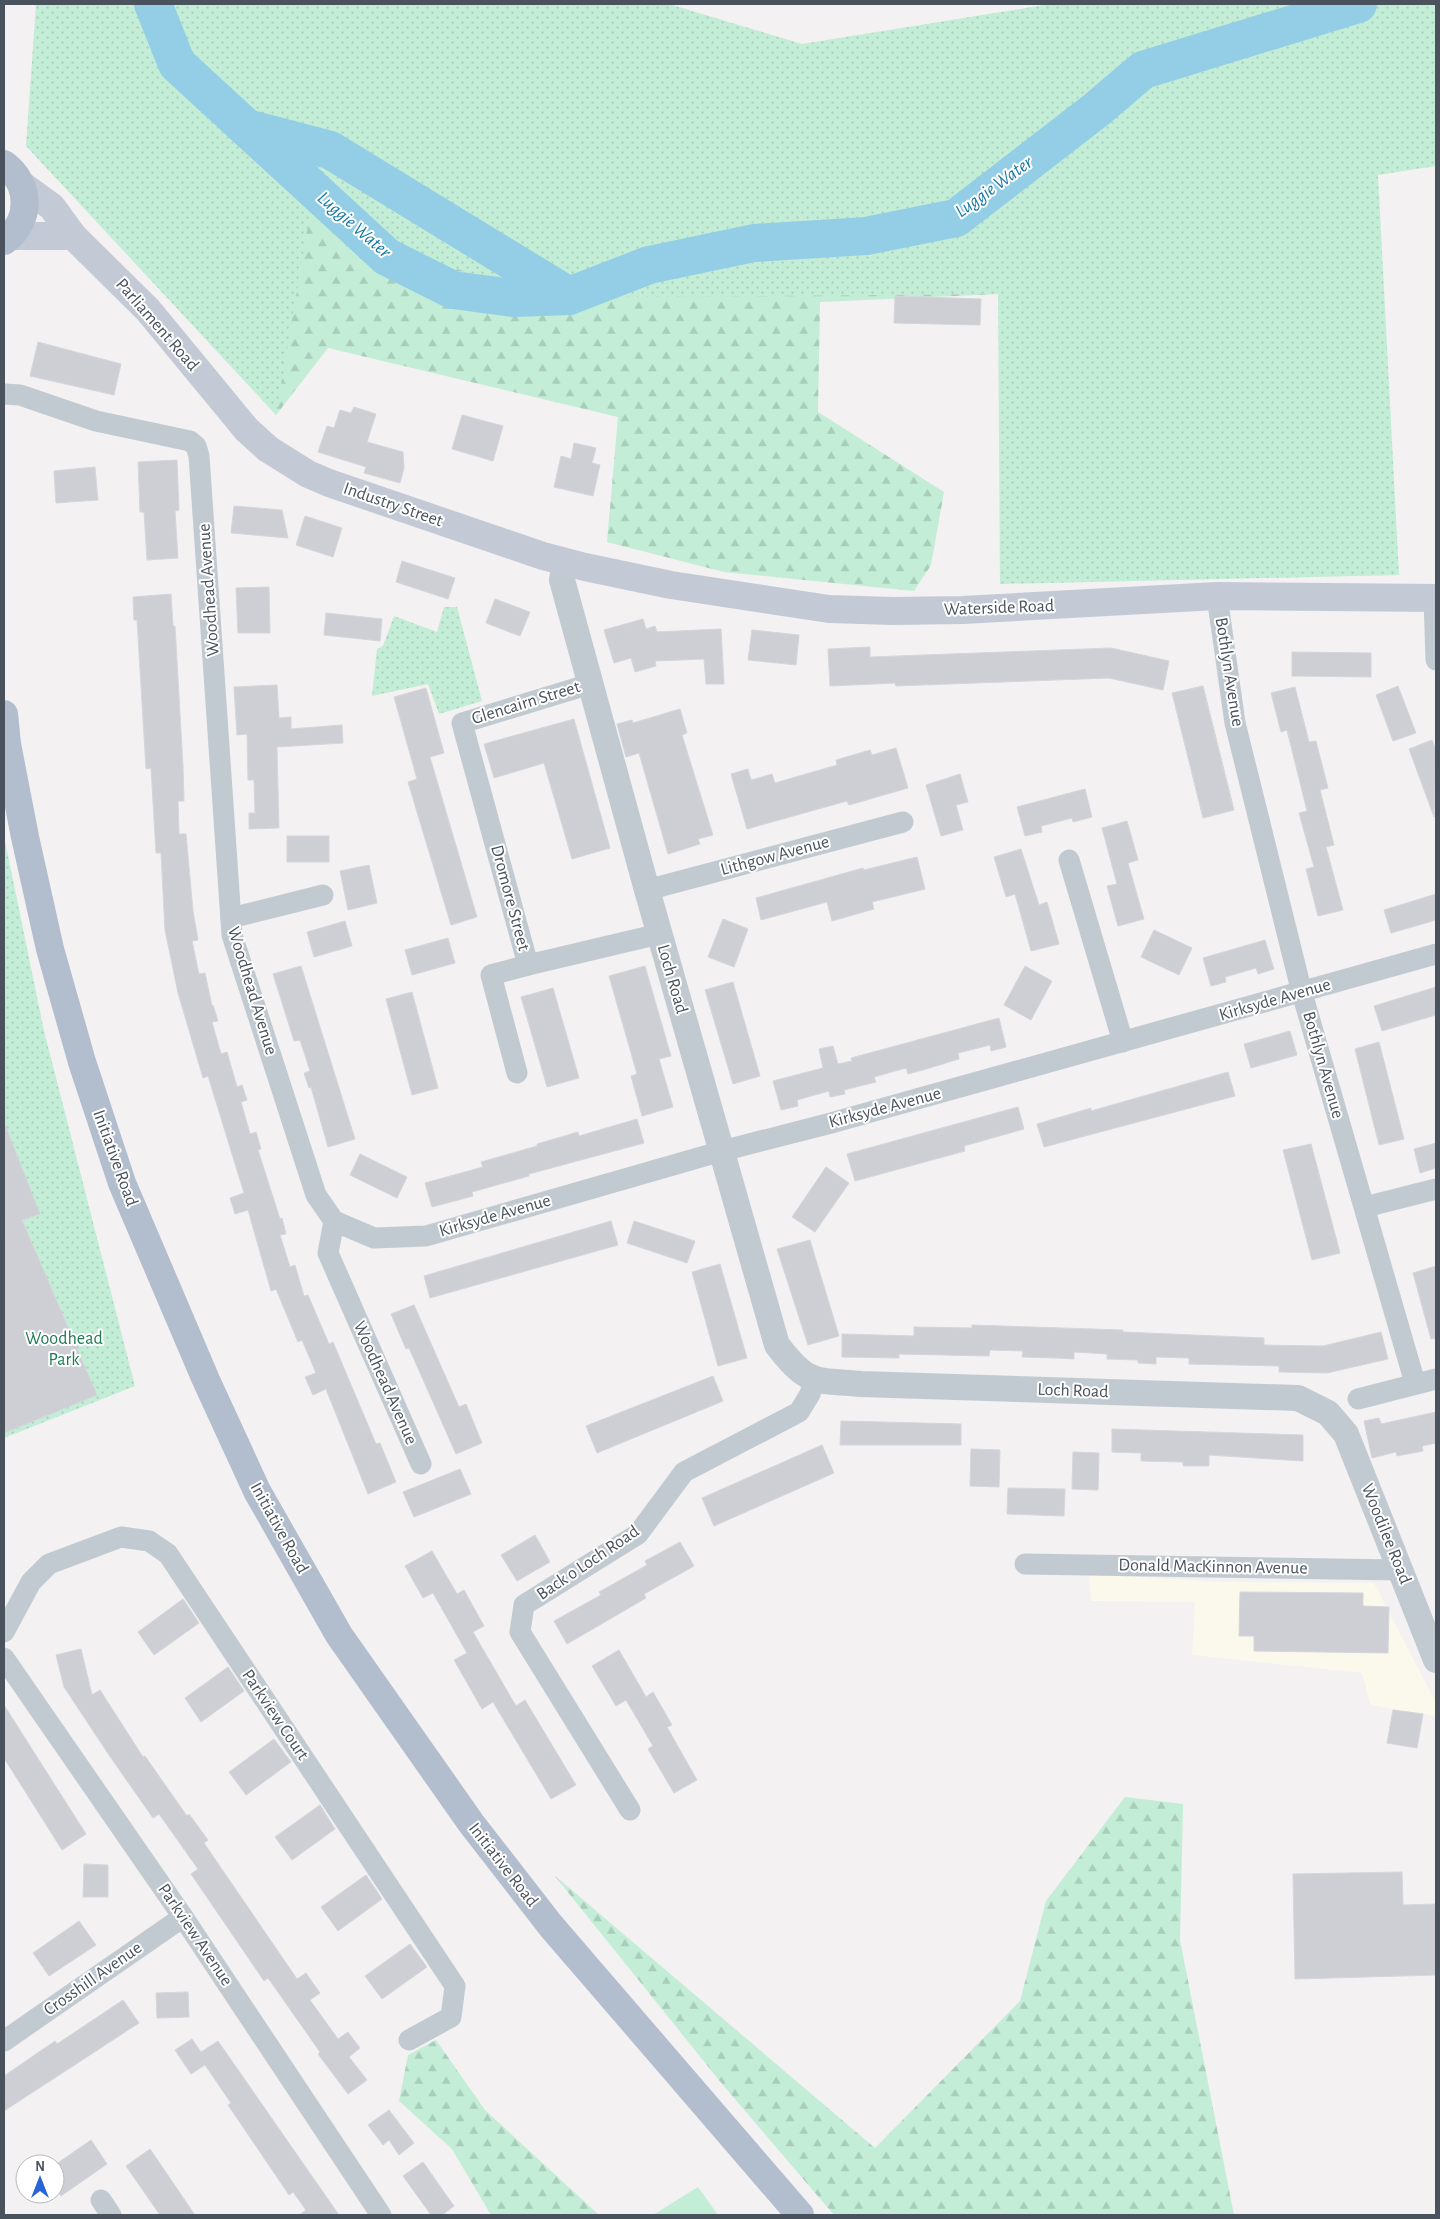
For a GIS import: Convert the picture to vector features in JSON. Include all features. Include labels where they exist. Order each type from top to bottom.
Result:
[{"type":"main road","points":[[4,164],[14,173],[22,186],[25,204],[21,221],[7,238]]},
{"type":"main road","name":"Parliament Road","points":[[22,186],[52,207],[73,236],[148,310],[236,420]]},
{"type":"main road","points":[[7,238],[73,236]]},
{"type":"main road","name":"Industry Street","points":[[236,420],[268,449],[308,474],[565,562]]},
{"type":"main road","name":"Waterside Road","points":[[565,562],[671,585],[854,611],[963,610],[1217,596],[1435,598]]},
{"type":"main road","name":"Initiative Road","points":[[4,714],[7,744],[23,828],[48,940],[85,1072],[122,1183],[206,1380],[257,1491],[339,1634],[470,1823],[550,1926],[800,2215]]},
{"type":"street","name":"Woodhead Avenue","points":[[12,395],[96,420],[190,440],[196,446],[200,456],[232,934],[316,1195],[334,1221],[328,1253],[421,1464]]},
{"type":"street","name":"Loch Road","points":[[565,562],[562,580],[646,890],[777,1345],[795,1368],[814,1380],[871,1385],[1298,1398],[1328,1413]]},
{"type":"street","name":"Bothlyn Avenue","points":[[1217,596],[1235,723],[1302,993],[1415,1383]]},
{"type":"street","points":[[1435,598],[1436,660]]},
{"type":"street","name":"Glencairn Street","points":[[462,723],[590,684]]},
{"type":"street","name":"Dromore Street","points":[[462,723],[528,965],[490,975],[517,1074]]},
{"type":"street","name":"Lithgow Avenue","points":[[646,890],[903,822]]},
{"type":"street","points":[[1069,860],[1123,1042]]},
{"type":"street","points":[[231,918],[324,895]]},
{"type":"street","points":[[528,965],[659,934]]},
{"type":"street","name":"Kirksyde Avenue","points":[[334,1221],[374,1238],[426,1236],[722,1151],[1302,993],[1436,954]]},
{"type":"street","points":[[1364,1207],[1436,1189]]},
{"type":"street","points":[[1358,1399],[1436,1379]]},
{"type":"street","name":"Back o Loch Road","points":[[630,1810],[520,1632],[524,1605],[638,1534],[684,1472],[799,1412],[810,1394],[814,1380]]},
{"type":"street","name":"Woodilee Road","points":[[1328,1413],[1346,1434],[1436,1660]]},
{"type":"street","name":"Parkview Court","points":[[4,1632],[31,1582],[48,1564],[121,1537],[149,1541],[168,1554],[455,1986],[451,2017],[409,2040]]},
{"type":"street","name":"Donald MacKinnon Avenue","points":[[1025,1564],[1400,1570]]},
{"type":"street","name":"Parkview Avenue","points":[[4,1658],[183,1917],[381,2215]]},
{"type":"street","name":"Crosshill Avenue","points":[[4,2042],[183,1917]]},
{"type":"shaded area","points":[[1089,1574],[1224,1582],[1374,1583],[1436,1703],[1436,1716],[1370,1705],[1362,1673],[1192,1655],[1195,1602],[1091,1601]]},
{"type":"green space","points":[[36,4],[669,4],[802,44],[1051,4],[1436,4],[1436,166],[1378,175],[1399,575],[1000,584],[998,294],[544,298],[309,219],[276,415],[26,146]]},
{"type":"green space","points":[[125,106],[999,294],[820,302],[818,412],[944,492],[931,565],[914,591],[724,572],[607,542],[618,417],[328,348],[276,415],[168,272]]},
{"type":"green space","points":[[444,607],[457,607],[482,701],[439,714],[428,684],[372,696],[377,649],[383,646],[394,616],[437,632]]},
{"type":"green space","name":"Woodhead Park","points":[[4,836],[44,1031],[135,1386],[4,1438]]},
{"type":"green space","points":[[1125,1797],[1183,1804],[1180,1940],[1234,2215],[834,2215],[723,2085],[554,1875],[875,2148],[1020,2001],[1046,1901]]},
{"type":"green space","points":[[436,2040],[485,2110],[599,2215],[491,2215],[452,2149],[399,2101],[408,2055]]},
{"type":"green space","points":[[698,2187],[718,2215],[653,2215]]},
{"type":"building","points":[[895,296],[981,299],[980,325],[894,323]]},
{"type":"building","points":[[38,342],[121,364],[114,395],[30,376]]},
{"type":"building","points":[[354,407],[376,414],[367,442],[403,452],[404,468],[400,483],[364,473],[366,467],[318,452],[327,426],[334,428],[340,410],[351,413]]},
{"type":"building","points":[[462,415],[503,426],[493,461],[452,449]]},
{"type":"building","points":[[574,443],[596,448],[592,463],[600,465],[593,496],[554,487],[561,456],[571,459]]},
{"type":"building","points":[[177,460],[179,510],[175,511],[178,558],[147,560],[144,512],[140,512],[138,462]]},
{"type":"building","points":[[95,467],[98,500],[56,503],[54,471]]},
{"type":"building","points":[[234,506],[282,510],[288,538],[231,533]]},
{"type":"building","points":[[305,516],[342,528],[333,557],[296,545]]},
{"type":"building","points":[[402,561],[455,578],[448,599],[396,582]]},
{"type":"building","points":[[269,587],[270,633],[238,633],[236,588]]},
{"type":"building","points":[[171,594],[173,626],[175,626],[183,766],[184,801],[178,801],[179,834],[186,834],[193,911],[198,940],[192,941],[199,974],[205,973],[212,1006],[218,1021],[212,1022],[221,1054],[227,1052],[237,1087],[242,1085],[247,1100],[241,1102],[250,1134],[256,1132],[261,1149],[258,1150],[280,1219],[282,1218],[286,1234],[280,1235],[290,1267],[295,1265],[304,1296],[308,1295],[329,1344],[333,1342],[376,1444],[380,1443],[396,1482],[368,1494],[326,1389],[313,1395],[305,1377],[316,1373],[302,1340],[298,1342],[276,1289],[271,1291],[248,1210],[235,1214],[230,1198],[244,1193],[208,1076],[203,1078],[178,993],[165,930],[161,853],[156,853],[151,768],[146,769],[137,620],[134,620],[133,597]]},
{"type":"building","points":[[495,599],[530,612],[520,636],[486,623]]},
{"type":"building","points":[[326,613],[382,619],[380,641],[324,635]]},
{"type":"building","points":[[643,619],[646,629],[655,626],[657,632],[721,629],[724,684],[706,684],[704,659],[655,661],[656,666],[635,672],[631,658],[614,663],[604,630]]},
{"type":"building","points":[[752,630],[799,635],[796,665],[748,660]]},
{"type":"building","points":[[870,647],[870,657],[1111,648],[1169,661],[1163,690],[1109,678],[896,686],[895,683],[830,686],[828,649]]},
{"type":"building","points":[[1292,652],[1371,653],[1371,677],[1292,676]]},
{"type":"building","points":[[277,685],[279,718],[291,717],[291,729],[342,725],[343,743],[277,747],[279,828],[249,829],[249,813],[255,813],[254,780],[248,780],[247,734],[237,735],[234,687]]},
{"type":"building","points":[[1203,686],[1234,810],[1203,818],[1172,693]]},
{"type":"building","points":[[1398,686],[1416,733],[1393,741],[1376,695]]},
{"type":"building","points":[[1295,687],[1309,742],[1316,741],[1328,788],[1320,790],[1334,845],[1326,847],[1343,910],[1318,916],[1306,869],[1314,867],[1299,813],[1307,811],[1287,730],[1281,732],[1271,693]]},
{"type":"building","points":[[426,688],[444,753],[430,757],[477,917],[451,925],[408,782],[417,779],[394,697]]},
{"type":"building","points":[[680,709],[687,733],[682,735],[713,835],[698,839],[700,844],[668,854],[639,753],[626,757],[617,724],[632,720],[633,723]]},
{"type":"building","points":[[574,719],[610,848],[572,859],[544,763],[494,778],[484,744]]},
{"type":"building","points":[[1432,740],[1436,750],[1434,817],[1409,749]]},
{"type":"building","points":[[896,748],[908,788],[849,805],[847,801],[747,829],[731,774],[748,769],[751,780],[772,774],[775,783],[837,765],[836,760],[870,750],[872,755]]},
{"type":"building","points":[[960,774],[968,802],[956,805],[963,830],[941,836],[926,785]]},
{"type":"building","points":[[1085,789],[1092,817],[1073,822],[1072,818],[1041,826],[1042,832],[1025,836],[1017,807]]},
{"type":"building","points":[[1127,821],[1138,860],[1128,863],[1144,919],[1118,926],[1107,886],[1117,884],[1102,828]]},
{"type":"building","points":[[287,836],[329,836],[329,862],[287,862]]},
{"type":"building","points":[[1021,849],[1039,905],[1047,902],[1059,944],[1031,951],[1015,894],[1006,897],[994,857]]},
{"type":"building","points":[[917,857],[925,889],[872,902],[874,909],[832,921],[827,902],[761,920],[756,898],[863,868],[864,870]]},
{"type":"building","points":[[369,865],[377,903],[348,910],[340,871]]},
{"type":"building","points":[[1436,894],[1436,920],[1391,933],[1384,910]]},
{"type":"building","points":[[723,919],[748,929],[734,967],[708,957]]},
{"type":"building","points":[[345,921],[352,946],[314,957],[307,932]]},
{"type":"building","points":[[1154,930],[1192,948],[1179,975],[1141,957]]},
{"type":"building","points":[[448,938],[455,963],[412,975],[405,950]]},
{"type":"building","points":[[1265,940],[1274,969],[1258,974],[1256,968],[1225,977],[1226,982],[1211,986],[1203,958]]},
{"type":"building","points":[[301,966],[355,1139],[328,1147],[311,1087],[309,1088],[304,1073],[310,1071],[300,1040],[294,1041],[273,974]]},
{"type":"building","points":[[645,966],[671,1056],[659,1059],[673,1107],[642,1116],[631,1076],[637,1074],[609,976]]},
{"type":"building","points":[[1025,966],[1052,981],[1031,1020],[1004,1005]]},
{"type":"building","points":[[733,982],[760,1076],[733,1084],[705,990]]},
{"type":"building","points":[[1436,987],[1436,1015],[1382,1031],[1374,1006]]},
{"type":"building","points":[[553,988],[579,1078],[547,1087],[521,997]]},
{"type":"building","points":[[412,992],[438,1088],[412,1095],[386,999]]},
{"type":"building","points":[[999,1018],[1006,1047],[991,1051],[990,1045],[958,1053],[959,1059],[908,1074],[906,1068],[874,1077],[876,1082],[844,1090],[845,1094],[830,1097],[829,1091],[797,1100],[798,1106],[781,1110],[773,1081],[823,1068],[819,1049],[833,1046],[838,1064],[852,1061],[851,1058]]},
{"type":"building","points":[[1290,1031],[1297,1055],[1251,1068],[1244,1044]]},
{"type":"building","points":[[1379,1042],[1404,1139],[1379,1145],[1355,1049]]},
{"type":"building","points":[[1228,1072],[1235,1096],[1044,1147],[1037,1124],[1091,1108],[1091,1111]]},
{"type":"building","points":[[1018,1107],[1024,1129],[964,1146],[965,1151],[855,1181],[847,1154]]},
{"type":"building","points":[[637,1119],[644,1143],[529,1174],[529,1176],[472,1192],[473,1196],[432,1207],[425,1183],[483,1167],[481,1162],[537,1146],[537,1144],[578,1132],[579,1136]]},
{"type":"building","points":[[5,1125],[40,1214],[22,1220],[97,1395],[4,1433]]},
{"type":"building","points":[[1436,1143],[1436,1168],[1420,1173],[1414,1149]]},
{"type":"building","points":[[1311,1144],[1340,1253],[1312,1260],[1283,1150]]},
{"type":"building","points":[[360,1154],[407,1177],[397,1198],[350,1175]]},
{"type":"building","points":[[826,1167],[849,1183],[815,1232],[792,1217]]},
{"type":"building","points":[[611,1221],[618,1245],[430,1298],[424,1276]]},
{"type":"building","points":[[634,1221],[695,1241],[687,1263],[627,1243]]},
{"type":"building","points":[[810,1240],[839,1336],[808,1345],[777,1249]]},
{"type":"building","points":[[720,1264],[747,1358],[718,1366],[692,1272]]},
{"type":"building","points":[[1436,1266],[1436,1338],[1431,1339],[1413,1273]]},
{"type":"building","points":[[414,1305],[459,1407],[466,1404],[482,1443],[456,1454],[409,1348],[406,1349],[391,1314]]},
{"type":"building","points":[[972,1325],[1123,1330],[1123,1332],[1264,1338],[1264,1345],[1323,1346],[1381,1332],[1388,1359],[1327,1373],[1279,1372],[1279,1366],[1189,1364],[1189,1358],[1156,1357],[1156,1364],[1138,1363],[1138,1360],[1107,1359],[1107,1354],[1074,1352],[1074,1359],[1022,1357],[1023,1351],[990,1350],[989,1356],[899,1354],[899,1358],[842,1357],[842,1334],[914,1336],[914,1327],[972,1328]]},
{"type":"building","points":[[713,1376],[723,1401],[597,1453],[586,1426]]},
{"type":"building","points":[[1436,1412],[1436,1443],[1422,1446],[1423,1451],[1397,1456],[1396,1452],[1372,1458],[1364,1421],[1379,1418],[1381,1424]]},
{"type":"building","points":[[841,1421],[961,1424],[961,1445],[840,1445]]},
{"type":"building","points":[[1112,1429],[1303,1435],[1303,1461],[1209,1455],[1209,1466],[1183,1466],[1183,1462],[1141,1461],[1141,1453],[1112,1452]]},
{"type":"building","points":[[822,1445],[834,1473],[714,1526],[702,1498]]},
{"type":"building","points":[[971,1449],[1000,1450],[999,1487],[970,1486]]},
{"type":"building","points":[[1073,1452],[1099,1453],[1098,1490],[1072,1489]]},
{"type":"building","points":[[460,1469],[471,1494],[414,1517],[403,1492]]},
{"type":"building","points":[[1008,1488],[1065,1489],[1064,1516],[1007,1514]]},
{"type":"building","points":[[535,1535],[550,1562],[517,1581],[501,1555]]},
{"type":"building","points":[[680,1542],[694,1566],[644,1594],[646,1598],[567,1644],[554,1621],[601,1595],[599,1592],[647,1565],[645,1561]]},
{"type":"building","points":[[432,1551],[457,1594],[464,1590],[484,1626],[473,1632],[516,1706],[525,1700],[576,1785],[551,1799],[493,1702],[482,1709],[454,1660],[467,1653],[433,1593],[423,1598],[405,1566]]},
{"type":"building","points":[[1240,1592],[1363,1593],[1363,1606],[1389,1607],[1388,1653],[1254,1651],[1254,1636],[1239,1636]]},
{"type":"building","points":[[183,1599],[199,1623],[154,1655],[138,1632]]},
{"type":"building","points":[[81,1649],[92,1695],[100,1690],[143,1757],[145,1756],[187,1816],[189,1814],[208,1840],[204,1843],[297,1979],[306,1973],[320,1993],[310,2000],[338,2039],[348,2032],[360,2048],[349,2057],[367,2080],[348,2094],[318,2054],[320,2052],[268,1978],[264,1981],[191,1874],[198,1869],[159,1814],[153,1818],[64,1687],[56,1655]]},
{"type":"building","points":[[619,1650],[646,1697],[653,1692],[672,1725],[667,1727],[697,1780],[674,1793],[648,1749],[653,1746],[626,1700],[616,1706],[592,1666]]},
{"type":"building","points":[[228,1667],[244,1691],[201,1722],[185,1698]]},
{"type":"building","points":[[4,1705],[86,1834],[62,1850],[4,1758]]},
{"type":"building","points":[[1393,1710],[1423,1714],[1417,1748],[1387,1743]]},
{"type":"building","points":[[274,1739],[291,1762],[246,1795],[229,1772]]},
{"type":"building","points":[[320,1805],[335,1829],[292,1860],[275,1837]]},
{"type":"building","points":[[84,1864],[108,1865],[108,1897],[83,1897]]},
{"type":"building","points":[[1402,1872],[1403,1905],[1436,1904],[1436,1975],[1295,1979],[1293,1874]]},
{"type":"building","points":[[366,1875],[382,1899],[338,1931],[321,1907]]},
{"type":"building","points":[[79,1921],[96,1945],[49,1976],[33,1953]]},
{"type":"building","points":[[410,1944],[427,1967],[382,1999],[365,1976]]},
{"type":"building","points":[[188,1992],[189,2017],[157,2018],[156,1993]]},
{"type":"building","points":[[123,2000],[139,2023],[4,2111],[4,2076],[55,2041],[57,2044]]},
{"type":"building","points":[[192,2039],[201,2052],[218,2041],[339,2215],[299,2215],[306,2210],[293,2192],[289,2195],[228,2105],[231,2103],[205,2065],[191,2074],[175,2050]]},
{"type":"building","points":[[389,2110],[414,2143],[399,2155],[389,2140],[383,2145],[368,2125]]},
{"type":"building","points":[[91,2140],[107,2164],[65,2193],[65,2158]]},
{"type":"building","points":[[150,2149],[195,2215],[160,2215],[126,2166]]},
{"type":"building","points":[[423,2162],[454,2206],[442,2215],[431,2215],[403,2176]]},
{"type":"waterway","name":"Luggie Water","points":[[153,4],[177,64],[387,257],[453,290],[513,298],[569,296],[649,265],[754,243],[866,236],[956,218],[1096,110],[1143,70],[1358,4]]},
{"type":"waterway","name":"Luggie Water","points":[[250,129],[330,150],[569,296]]}]
